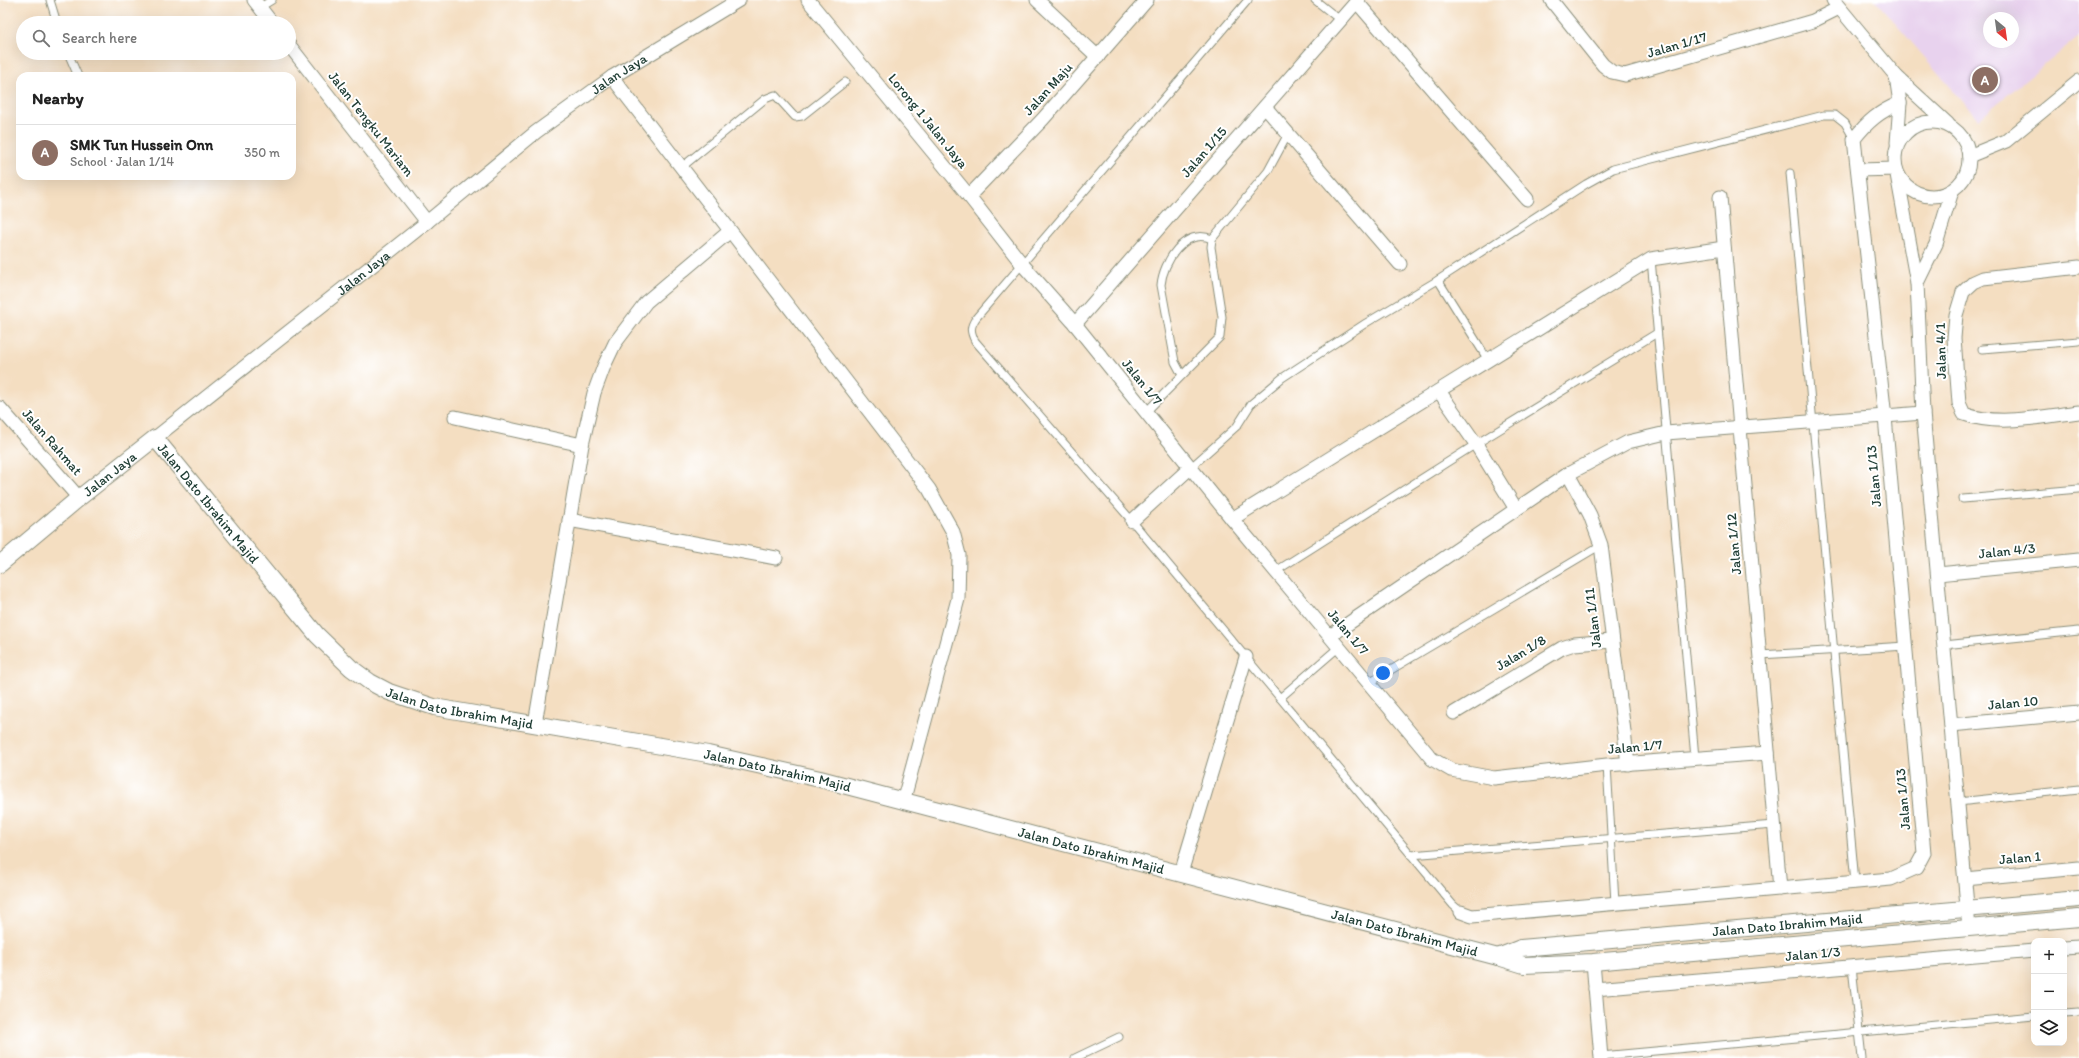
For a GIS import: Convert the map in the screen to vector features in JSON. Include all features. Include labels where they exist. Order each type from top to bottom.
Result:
[{"type":"street","name":"Jalan Jaya","points":[[0,564],[79,498],[427,222],[536,132],[612,77],[739,0]]},
{"type":"street","name":"Lorong 1 Jalan Jaya","points":[[808,0],[969,196],[1022,264]]},
{"type":"street","points":[[1037,0],[1098,57]]},
{"type":"street","name":"Jalan Maju","points":[[969,196],[1043,119],[1147,0]]},
{"type":"street","name":"Jalan 1/17","points":[[1551,0],[1603,65],[1612,72],[1625,75],[1813,21],[1836,4]]},
{"type":"street","points":[[1357,1],[1527,199]]},
{"type":"street","name":"Jalan 1/15","points":[[1075,324],[1357,1]]},
{"type":"street","points":[[256,4],[266,16]]},
{"type":"street","points":[[1836,4],[1896,76],[1964,139],[1969,156],[1966,176],[1952,191],[1936,244],[1917,283]]},
{"type":"street","name":"Jalan Tengku Mariam","points":[[296,54],[427,222]]},
{"type":"street","points":[[1896,76],[1900,103],[1897,144],[1894,157],[1917,283],[1923,413],[1969,928]]},
{"type":"street","points":[[612,77],[929,489],[953,532],[959,555],[958,599],[903,802]]},
{"type":"street","points":[[1969,156],[2006,140],[2079,81]]},
{"type":"street","points":[[1854,139],[1865,125],[1884,109],[1900,103]]},
{"type":"street","points":[[1264,107],[1400,264]]},
{"type":"street","points":[[1897,144],[1904,134],[1914,126],[1926,122],[1939,122],[1951,126]]},
{"type":"street","name":"Jalan 1/13","points":[[1854,139],[1885,417],[1924,853],[1916,868],[1891,879],[1855,882]]},
{"type":"street","points":[[1896,169],[1900,180],[1908,188],[1918,194],[1930,196],[1941,195],[1952,191]]},
{"type":"street","points":[[1858,170],[1896,169]]},
{"type":"street","name":"Jalan 1/12","points":[[1720,197],[1780,889]]},
{"type":"street","points":[[535,724],[582,445],[594,393],[615,343],[646,302],[730,231]]},
{"type":"street","points":[[1232,519],[1651,259],[1724,248]]},
{"type":"street","name":"Jalan 1/7","points":[[1022,264],[1075,324],[1190,468],[1432,759],[1451,770],[1494,778],[1607,765],[1768,752]]},
{"type":"street","name":"Jalan 4/1","points":[[2079,267],[2005,275],[1974,282],[1964,292],[1956,315],[1954,338],[1959,402],[1964,414],[1976,418],[2005,420],[2079,412]]},
{"type":"street","points":[[1439,391],[1476,444],[1516,509]]},
{"type":"street","name":"Jalan Rahmat","points":[[0,408],[79,498]]},
{"type":"street","points":[[1330,636],[1568,474],[1628,442],[1666,433],[1740,426],[1885,417],[1923,413]]},
{"type":"street","points":[[455,417],[582,445]]},
{"type":"street","name":"Jalan Dato Ibrahim Majid","points":[[155,438],[317,635],[351,668],[370,682],[389,692],[434,707],[708,754],[820,779],[1498,957],[1524,966],[1593,962],[2079,918]]},
{"type":"street","points":[[1132,521],[1190,468]]},
{"type":"street","name":"Jalan 1/11","points":[[1568,474],[1590,515],[1601,545],[1628,764]]},
{"type":"street","points":[[569,520],[776,558]]},
{"type":"street","name":"Jalan 4/3","points":[[1938,574],[2079,560]]},
{"type":"street","name":"Jalan 1/8","points":[[1454,713],[1562,648],[1574,644],[1612,641]]},
{"type":"street","points":[[1181,873],[1246,656]]},
{"type":"street","name":"Jalan 10","points":[[1951,725],[2079,713]]},
{"type":"street","name":"Jalan 1","points":[[1964,879],[2079,868]]},
{"type":"street","points":[[1461,912],[1472,916],[1855,882]]},
{"type":"street","name":"Jalan Dato Ibrahim Majid","points":[[1498,957],[1522,948],[2079,899]]},
{"type":"street","points":[[2067,948],[2079,947]]},
{"type":"street","name":"Jalan 1/3","points":[[1595,989],[2031,951]]},
{"type":"street","points":[[1593,962],[1601,1057]]},
{"type":"lane","points":[[50,0],[55,16]]},
{"type":"lane","points":[[256,4],[272,0]]},
{"type":"lane","points":[[1248,0],[976,318],[971,325],[970,332],[975,341],[1132,521],[1453,905],[1461,912]]},
{"type":"lane","points":[[1315,0],[1340,20]]},
{"type":"lane","points":[[71,60],[76,72]]},
{"type":"lane","points":[[682,167],[765,99],[775,95],[795,117],[802,116],[845,82]]},
{"type":"lane","points":[[1190,468],[1237,426],[1251,404],[1267,389],[1366,323],[1438,280],[1586,184],[1613,169],[1824,115],[1835,115],[1845,122],[1854,139]]},
{"type":"lane","points":[[1146,412],[1220,337],[1223,327],[1211,247],[1212,239],[1268,171],[1288,134]]},
{"type":"lane","points":[[1790,173],[1855,882]]},
{"type":"lane","points":[[1182,375],[1175,362],[1161,285],[1162,275],[1174,251],[1180,244],[1189,239],[1200,236],[1205,236],[1212,239]]},
{"type":"lane","points":[[1651,259],[1695,758]]},
{"type":"lane","points":[[1438,280],[1488,360]]},
{"type":"lane","points":[[1276,571],[1476,444],[1658,333]]},
{"type":"lane","points":[[1982,349],[2079,341]]},
{"type":"lane","points":[[1963,499],[2079,489]]},
{"type":"lane","points":[[1369,683],[1601,545]]},
{"type":"lane","points":[[1944,645],[2079,631]]},
{"type":"lane","points":[[1759,655],[1906,646]]},
{"type":"lane","points":[[1280,698],[1339,647]]},
{"type":"lane","points":[[1607,765],[1615,903]]},
{"type":"lane","points":[[1958,802],[2079,789]]},
{"type":"lane","points":[[1411,855],[1774,825]]},
{"type":"lane","points":[[1852,967],[1862,1058]]},
{"type":"lane","points":[[2067,1013],[2079,1012]]},
{"type":"lane","points":[[1601,1057],[2031,1016]]},
{"type":"lane","points":[[1075,1058],[1119,1037]]},
{"type":"shaded area","points":[[1875,0],[2079,0],[2079,37],[1978,119]]},
{"type":"place","name":"SMK Tun Hussein Onn","points":[[1985,80]]}]
